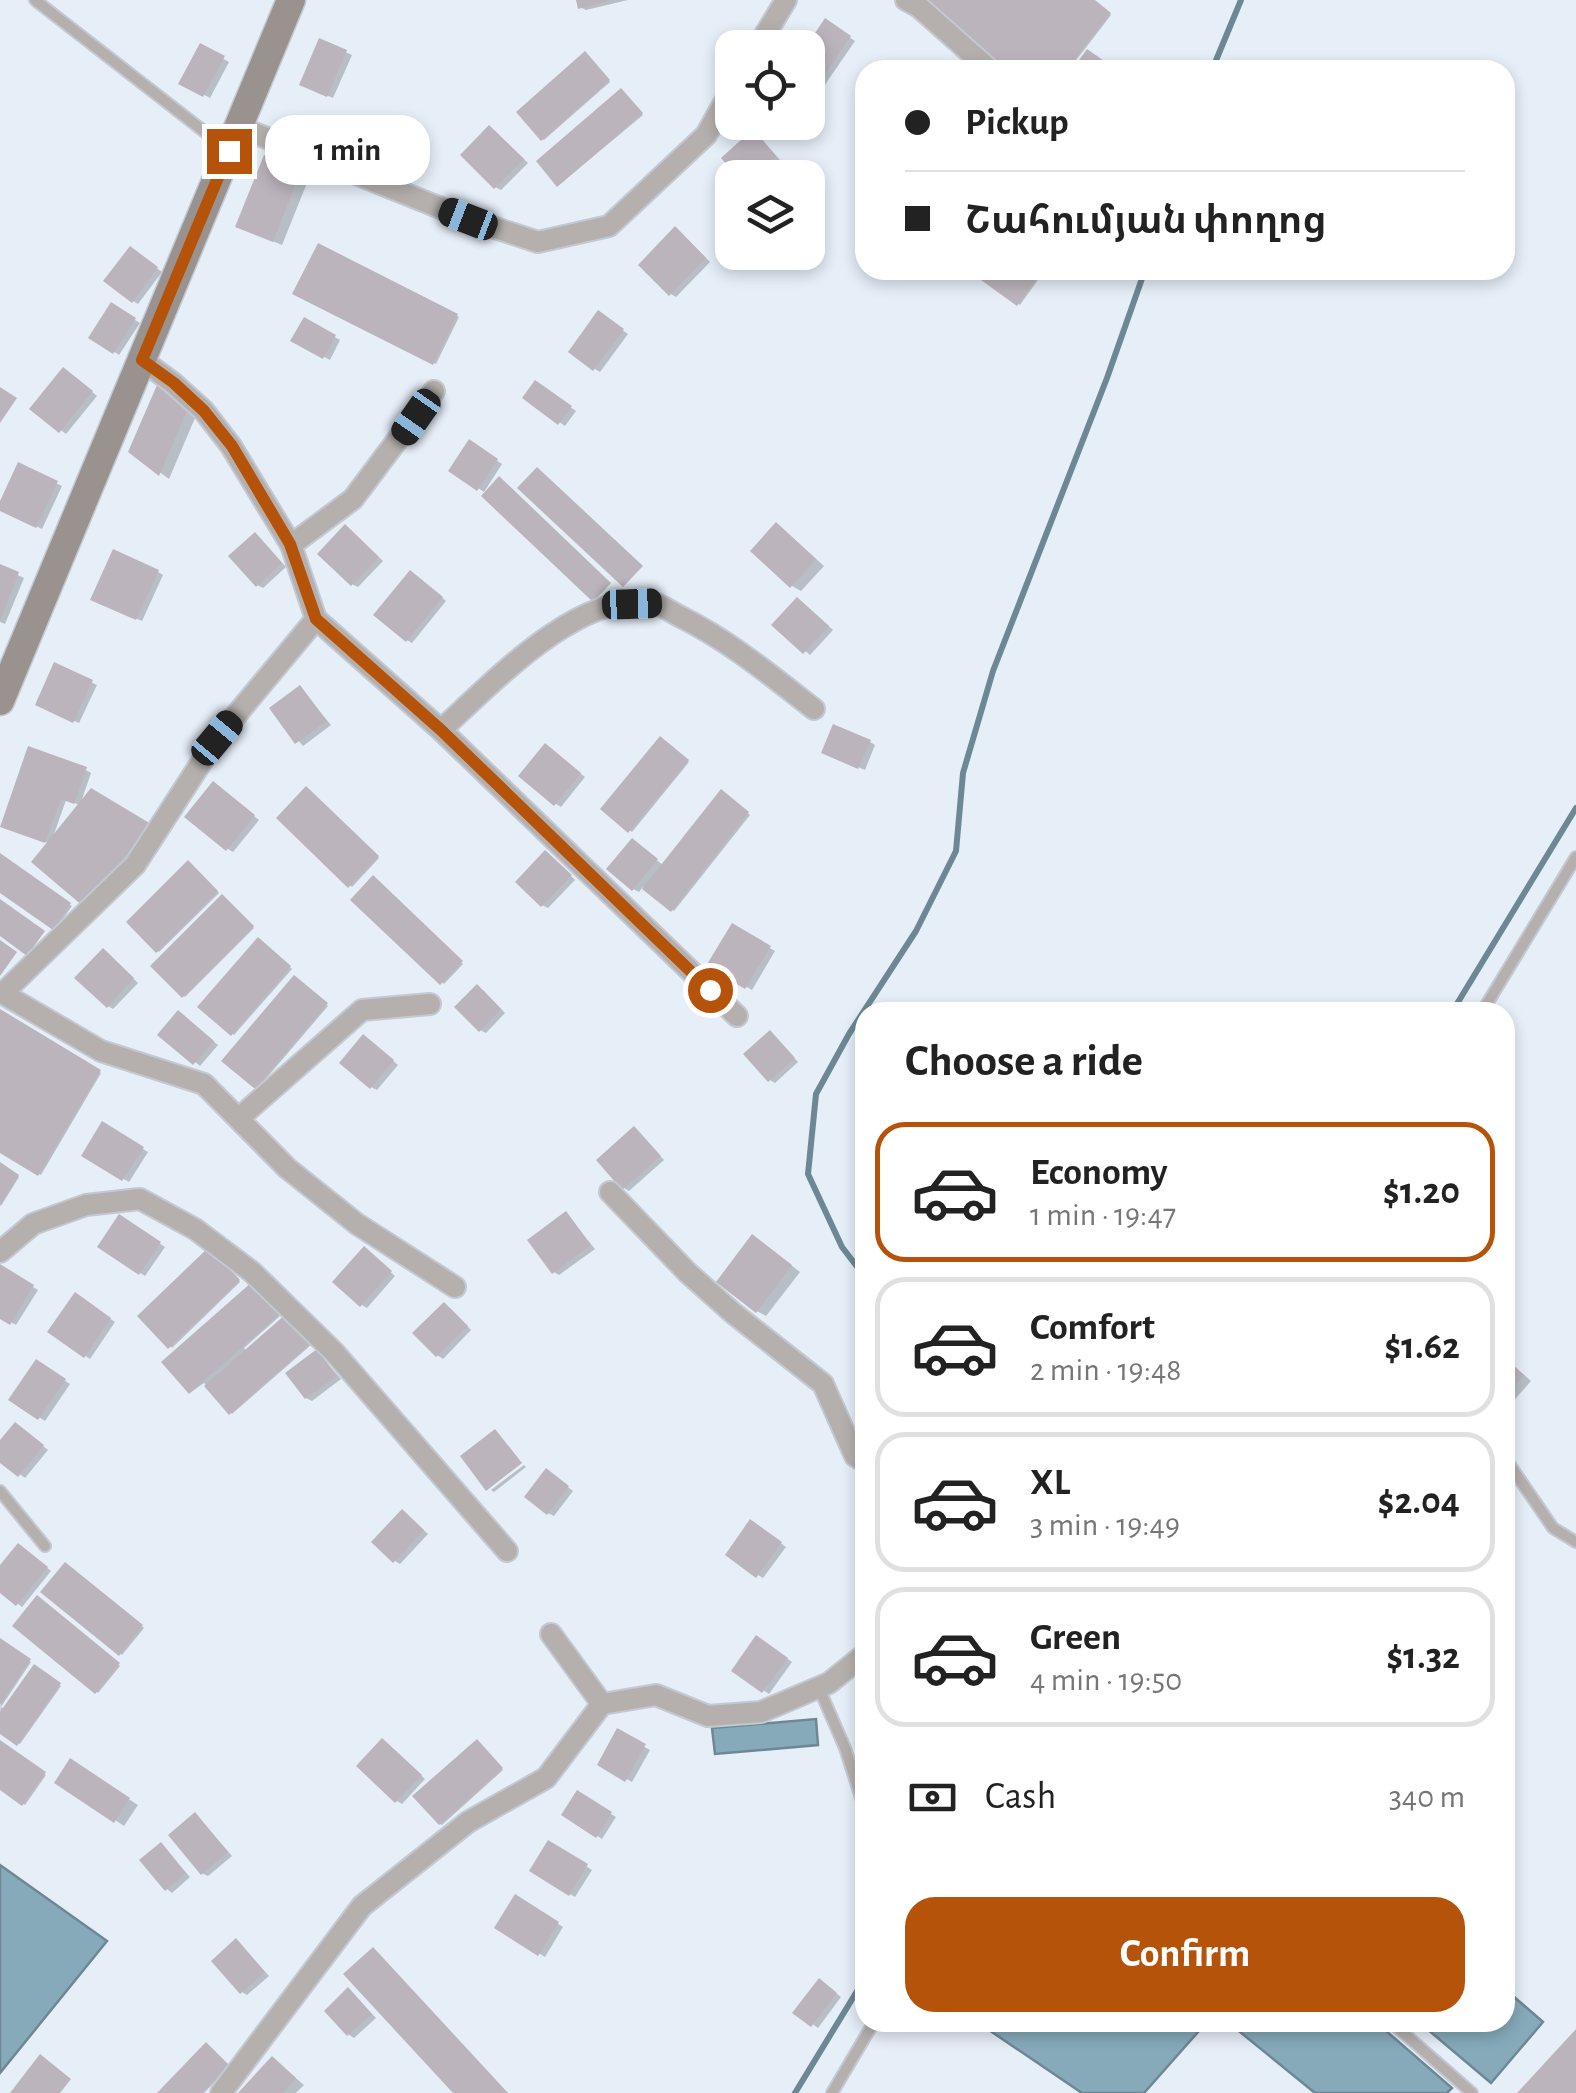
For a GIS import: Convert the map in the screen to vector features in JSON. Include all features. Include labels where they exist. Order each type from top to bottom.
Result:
[{"type":"main road","points":[[0,702],[292,0]]},
{"type":"street","points":[[768,30],[786,0]]},
{"type":"street","points":[[906,0],[979,60]]},
{"type":"street","points":[[234,139],[538,242],[609,226],[706,135],[715,119]]},
{"type":"street","points":[[142,360],[204,411],[232,446],[290,544],[316,619],[441,730],[737,1016]]},
{"type":"street","points":[[290,544],[353,499],[434,391]]},
{"type":"street","points":[[441,730],[504,672],[563,626],[611,605],[654,603],[722,637],[814,710]]},
{"type":"street","points":[[316,619],[217,738],[135,865],[1,992],[102,1052],[204,1084],[287,1168],[357,1224],[455,1286]]},
{"type":"street","points":[[239,1118],[362,1010],[430,1004]]},
{"type":"street","points":[[610,1192],[710,1292],[823,1384],[855,1456]]},
{"type":"street","points":[[0,1252],[34,1224],[86,1204],[140,1200],[196,1229],[252,1272],[334,1352],[507,1552]]},
{"type":"street","points":[[550,1634],[602,1704]]},
{"type":"street","points":[[221,2093],[362,1906],[468,1822],[546,1778],[602,1704],[656,1695],[708,1716],[762,1712],[819,1688],[855,1661]]},
{"type":"lane","points":[[35,0],[234,139]]},
{"type":"lane","points":[[1488,1002],[1576,858]]},
{"type":"lane","points":[[1515,1473],[1553,1528],[1576,1542]]},
{"type":"lane","points":[[0,1491],[45,1546]]},
{"type":"lane","points":[[819,1688],[855,1779]]},
{"type":"lane","points":[[832,2093],[868,2032]]},
{"type":"lane","points":[[1402,2032],[1472,2093]]},
{"type":"water","points":[[816,1719],[818,1745],[715,1754],[712,1728]]},
{"type":"water","points":[[0,1865],[107,1941],[0,2073]]},
{"type":"water","points":[[1515,1998],[1543,2022],[1491,2083],[1431,2032],[1515,2032]]},
{"type":"water","points":[[992,2032],[1198,2032],[1144,2093],[1082,2093]]},
{"type":"water","points":[[1240,2032],[1387,2032],[1452,2088],[1447,2093],[1315,2093]]},
{"type":"building","points":[[576,0],[608,0],[608,1],[578,9]]},
{"type":"building","points":[[917,0],[1095,0],[1111,13],[1074,60],[993,60]]},
{"type":"building","points":[[825,18],[851,36],[825,74],[825,30],[817,30]]},
{"type":"building","points":[[319,38],[347,50],[327,97],[299,85]]},
{"type":"building","points":[[200,43],[225,56],[203,97],[178,84]]},
{"type":"building","points":[[1087,49],[1103,60],[1079,60]]},
{"type":"building","points":[[585,51],[610,80],[541,141],[516,112]]},
{"type":"building","points":[[621,88],[643,113],[557,187],[536,161]]},
{"type":"building","points":[[489,125],[524,159],[494,189],[460,155]]},
{"type":"building","points":[[741,140],[762,140],[776,156],[771,160],[721,158]]},
{"type":"building","points":[[264,155],[301,170],[273,242],[235,227]]},
{"type":"building","points":[[675,226],[706,258],[669,296],[638,265]]},
{"type":"building","points":[[318,243],[458,314],[433,365],[292,294]]},
{"type":"building","points":[[130,246],[158,267],[132,303],[103,281]]},
{"type":"building","points":[[981,280],[1036,280],[1017,306]]},
{"type":"building","points":[[111,302],[136,318],[113,354],[88,338]]},
{"type":"building","points":[[598,310],[624,329],[593,371],[568,352]]},
{"type":"building","points":[[304,317],[336,335],[323,359],[290,341]]},
{"type":"building","points":[[63,367],[93,391],[59,433],[29,409]]},
{"type":"building","points":[[535,380],[572,406],[558,425],[522,398]]},
{"type":"building","points":[[157,385],[187,411],[159,476],[128,452]]},
{"type":"building","points":[[0,387],[17,398],[0,423]]},
{"type":"building","points":[[469,439],[498,459],[477,491],[448,471]]},
{"type":"building","points":[[18,462],[58,481],[36,528],[0,511],[0,501]]},
{"type":"building","points":[[537,467],[643,566],[623,587],[517,488]]},
{"type":"building","points":[[499,476],[611,583],[593,602],[481,496]]},
{"type":"building","points":[[776,522],[816,559],[790,588],[750,551]]},
{"type":"building","points":[[345,524],[379,557],[351,586],[317,554]]},
{"type":"building","points":[[255,532],[282,563],[256,587],[228,556]]},
{"type":"building","points":[[113,549],[159,570],[136,620],[90,600]]},
{"type":"building","points":[[0,564],[19,572],[0,621]]},
{"type":"building","points":[[410,570],[443,597],[406,642],[373,615]]},
{"type":"building","points":[[797,597],[829,626],[803,654],[771,625]]},
{"type":"building","points":[[54,662],[93,680],[73,723],[35,705]]},
{"type":"building","points":[[300,685],[327,721],[295,744],[269,708]]},
{"type":"building","points":[[833,724],[871,740],[858,769],[821,753]]},
{"type":"building","points":[[660,736],[689,760],[628,833],[600,809]]},
{"type":"building","points":[[545,743],[581,773],[554,806],[518,776]]},
{"type":"building","points":[[28,746],[87,767],[74,804],[61,799],[45,843],[0,827]]},
{"type":"building","points":[[213,781],[255,815],[226,851],[184,817]]},
{"type":"building","points":[[306,786],[379,856],[348,888],[276,818]]},
{"type":"building","points":[[91,788],[151,824],[84,907],[31,862]]},
{"type":"building","points":[[721,789],[749,812],[671,912],[642,889]]},
{"type":"building","points":[[632,838],[658,859],[632,891],[606,869]]},
{"type":"building","points":[[545,850],[572,875],[541,907],[515,882]]},
{"type":"building","points":[[0,853],[71,903],[53,930],[0,893]]},
{"type":"building","points":[[188,860],[218,891],[156,953],[126,922]]},
{"type":"building","points":[[373,875],[463,961],[440,985],[350,900]]},
{"type":"building","points":[[222,894],[254,926],[182,998],[150,966]]},
{"type":"building","points":[[0,899],[45,931],[27,956],[0,936]]},
{"type":"building","points":[[732,923],[771,946],[745,989],[706,966]]},
{"type":"building","points":[[258,937],[291,966],[231,1036],[197,1007]]},
{"type":"building","points":[[0,940],[17,952],[0,976]]},
{"type":"building","points":[[103,948],[134,978],[107,1008],[74,978]]},
{"type":"building","points":[[294,975],[328,1003],[255,1089],[221,1061]]},
{"type":"building","points":[[477,984],[501,1009],[479,1032],[454,1007]]},
{"type":"building","points":[[0,1009],[101,1070],[38,1176],[0,1153]]},
{"type":"building","points":[[178,1010],[214,1041],[193,1065],[157,1035]]},
{"type":"building","points":[[770,1030],[795,1058],[768,1082],[743,1054]]},
{"type":"building","points":[[363,1034],[394,1060],[370,1089],[339,1063]]},
{"type":"building","points":[[102,1121],[144,1147],[122,1181],[81,1156]]},
{"type":"building","points":[[634,1126],[661,1156],[622,1190],[596,1160]]},
{"type":"building","points":[[0,1162],[19,1175],[0,1205]]},
{"type":"building","points":[[566,1211],[591,1245],[552,1274],[527,1240]]},
{"type":"building","points":[[119,1214],[161,1242],[139,1275],[97,1247]]},
{"type":"building","points":[[752,1234],[792,1265],[756,1313],[716,1282]]},
{"type":"building","points":[[364,1246],[392,1271],[360,1307],[332,1282]]},
{"type":"building","points":[[209,1247],[240,1280],[168,1349],[137,1316]]},
{"type":"building","points":[[0,1264],[34,1285],[10,1325],[0,1319]]},
{"type":"building","points":[[252,1282],[280,1314],[189,1394],[161,1362]]},
{"type":"building","points":[[75,1292],[111,1318],[84,1358],[47,1332]]},
{"type":"building","points":[[444,1302],[468,1326],[436,1357],[412,1333]]},
{"type":"building","points":[[286,1314],[311,1343],[229,1415],[204,1386]]},
{"type":"building","points":[[317,1349],[337,1376],[305,1399],[285,1373]]},
{"type":"building","points":[[36,1359],[66,1379],[38,1420],[8,1400]]},
{"type":"building","points":[[1515,1367],[1524,1375],[1515,1385]]},
{"type":"building","points":[[15,1422],[44,1445],[18,1477],[0,1463],[0,1440]]},
{"type":"building","points":[[495,1429],[522,1463],[486,1491],[460,1456]]},
{"type":"building","points":[[546,1468],[569,1486],[547,1515],[524,1497]]},
{"type":"building","points":[[402,1509],[424,1530],[393,1563],[371,1542]]},
{"type":"building","points":[[750,1519],[782,1542],[756,1578],[725,1555]]},
{"type":"building","points":[[18,1543],[48,1567],[16,1606],[0,1593],[0,1565]]},
{"type":"building","points":[[65,1562],[143,1625],[119,1656],[40,1592]]},
{"type":"building","points":[[37,1595],[120,1663],[95,1694],[12,1626]]},
{"type":"building","points":[[756,1635],[788,1658],[762,1693],[731,1671]]},
{"type":"building","points":[[0,1638],[31,1659],[0,1705]]},
{"type":"building","points":[[34,1664],[61,1683],[17,1746],[0,1734],[0,1712]]},
{"type":"building","points":[[617,1728],[646,1744],[625,1782],[597,1765]]},
{"type":"building","points":[[382,1738],[422,1775],[395,1803],[356,1766]]},
{"type":"building","points":[[477,1739],[503,1768],[439,1825],[412,1796]]},
{"type":"building","points":[[0,1740],[46,1772],[22,1806],[0,1790]]},
{"type":"building","points":[[70,1758],[130,1798],[114,1823],[54,1783]]},
{"type":"building","points":[[577,1790],[612,1812],[596,1838],[561,1815]]},
{"type":"building","points":[[195,1812],[228,1852],[201,1875],[168,1835]]},
{"type":"building","points":[[548,1840],[588,1864],[569,1896],[529,1871]]},
{"type":"building","points":[[161,1842],[186,1873],[165,1891],[139,1860]]},
{"type":"building","points":[[515,1894],[559,1922],[538,1956],[494,1928]]},
{"type":"building","points":[[236,1938],[265,1972],[240,1994],[211,1961]]},
{"type":"building","points":[[373,1947],[508,2093],[453,2093],[343,1974]]},
{"type":"building","points":[[819,1978],[837,1993],[811,2027],[792,2013]]},
{"type":"building","points":[[348,1987],[372,2014],[347,2036],[324,2011]]},
{"type":"building","points":[[1576,2029],[1576,2093],[1517,2093]]},
{"type":"building","points":[[206,2042],[229,2065],[202,2093],[157,2093]]},
{"type":"building","points":[[40,2054],[71,2079],[60,2093],[10,2093]]},
{"type":"building","points":[[272,2056],[296,2078],[283,2093],[238,2093]]},
{"type":"waterway","points":[[1216,60],[1241,0]]},
{"type":"waterway","points":[[870,1002],[916,931],[956,851],[963,773],[993,671],[1141,280]]},
{"type":"waterway","points":[[1458,1002],[1576,808]]},
{"type":"waterway","points":[[855,1025],[816,1094],[808,1174],[842,1247],[855,1264]]},
{"type":"waterway","points":[[795,2093],[855,1994]]},
{"type":"route","points":[[229,151],[142,360],[204,411],[232,446],[290,544],[316,619],[441,730],[710,990]]}]
